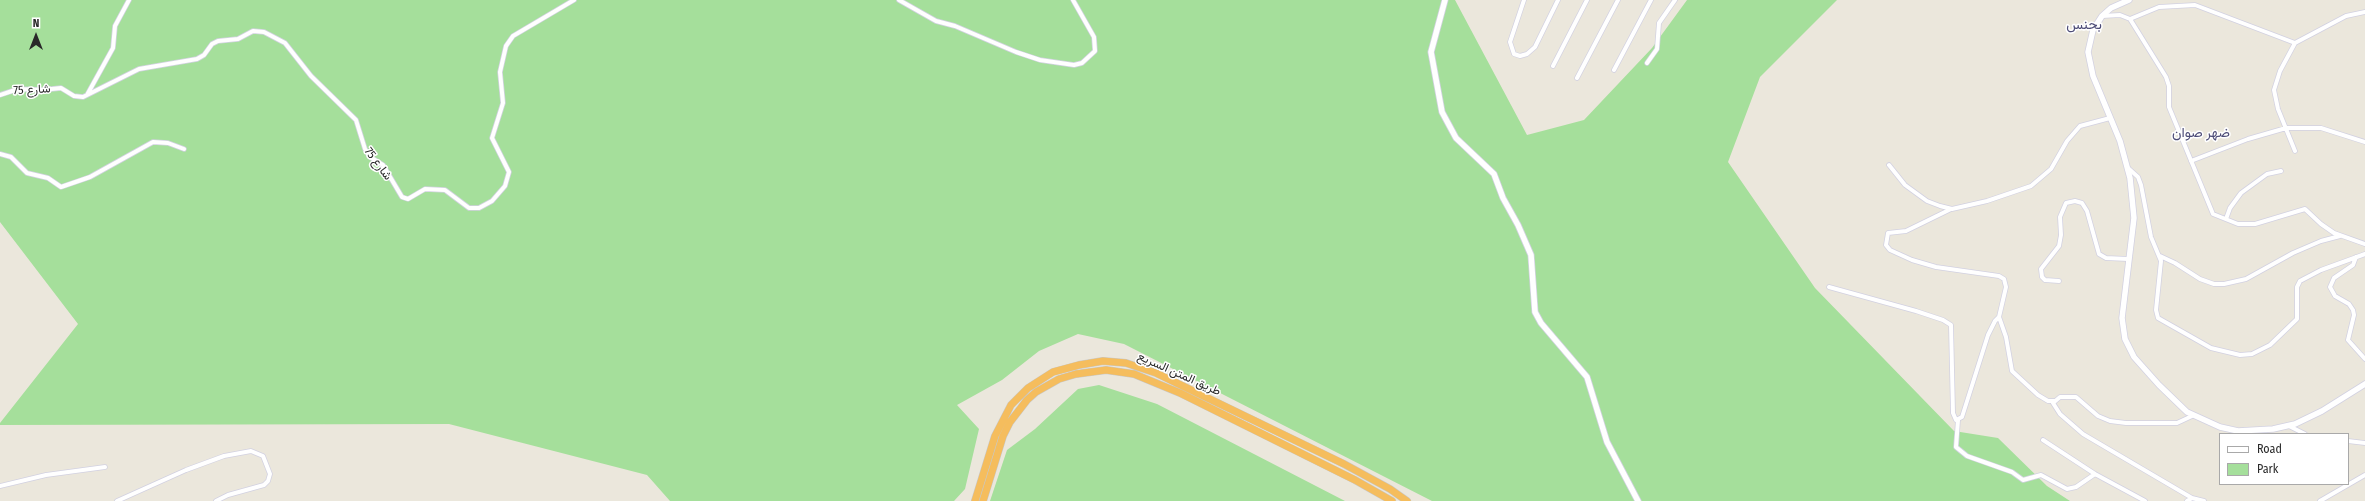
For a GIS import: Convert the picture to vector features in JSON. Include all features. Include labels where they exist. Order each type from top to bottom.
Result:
[{"type":"highway","name":"طريق المتن السريع","points":[[975,501],[995,436],[1011,405],[1028,388],[1053,372],[1079,364],[1103,361],[1126,363],[1156,373],[1350,467],[1407,501]]},
{"type":"highway","name":"طريق المتن السريع","points":[[984,501],[1003,436],[1010,422],[1026,400],[1046,385],[1059,380],[1076,374],[1106,370],[1134,374],[1172,390],[1355,480],[1392,501]]},
{"type":"main road","points":[[1445,0],[1431,52],[1438,99],[1444,119],[1459,142],[1494,174],[1503,198],[1518,225],[1531,254],[1535,312],[1541,323],[1587,377],[1607,442],[1638,501]]},
{"type":"main road","points":[[2129,0],[2111,8],[2102,16],[2090,37],[2088,59],[2093,76],[2120,141],[2128,168],[2134,212],[2122,318],[2128,346],[2150,376],[2192,416],[2220,427],[2238,431],[2260,431],[2289,426],[2322,411],[2365,384]]},
{"type":"street","points":[[87,95],[113,48],[115,26],[129,0]]},
{"type":"street","name":"شارع 75","points":[[0,95],[18,89],[42,90],[61,88],[79,97],[87,95],[139,69],[201,58],[218,40],[238,39],[253,31],[264,32],[285,43],[311,76],[356,120],[365,149],[370,157],[383,166],[402,197],[408,199],[425,189],[445,190],[469,208],[479,208],[492,201],[501,191],[505,186],[509,172],[492,138],[503,103],[500,72],[506,46],[513,36],[574,0]]},
{"type":"street","points":[[899,0],[936,21],[955,26],[1016,52],[1040,60],[1074,64],[1082,63],[1095,51],[1094,36],[1073,0]]},
{"type":"street","points":[[1524,0],[1510,42],[1514,54],[1520,56],[1527,54],[1535,47],[1558,0]]},
{"type":"street","points":[[1553,66],[1587,0]]},
{"type":"street","points":[[1576,78],[1618,0]]},
{"type":"street","points":[[1614,70],[1651,0]]},
{"type":"street","points":[[1647,63],[1657,49],[1659,23],[1675,0]]},
{"type":"street","points":[[2130,19],[2159,7],[2195,5],[2295,44]]},
{"type":"street","points":[[2295,151],[2276,102],[2274,90],[2280,71],[2295,44],[2353,13],[2365,12]]},
{"type":"street","points":[[2102,16],[2120,15],[2130,19],[2168,81],[2169,107],[2211,212],[2238,224],[2255,224],[2305,209],[2321,224],[2341,236],[2356,239],[2365,244]]},
{"type":"street","points":[[1958,420],[1962,417],[1992,325],[1999,317],[2006,287],[2004,279],[1999,276],[1936,267],[1912,260],[1890,250],[1886,245],[1888,233],[1906,231],[1952,209],[1987,201],[2031,186],[2051,169],[2067,141],[2080,126],[2110,118]]},
{"type":"street","points":[[2191,161],[2248,139],[2286,128],[2321,128],[2365,142]]},
{"type":"street","points":[[0,154],[11,157],[24,172],[48,178],[61,188],[90,177],[153,142],[168,143],[184,149]]},
{"type":"street","points":[[1889,165],[1905,185],[1927,201],[1952,209]]},
{"type":"street","points":[[2128,168],[2138,177],[2141,185],[2151,237],[2160,256],[2161,274],[2156,310],[2158,318],[2197,342],[2222,352],[2240,355],[2252,354],[2264,348],[2294,323],[2298,314],[2297,287],[2302,278],[2365,254]]},
{"type":"street","points":[[2226,219],[2230,208],[2241,194],[2267,174],[2281,171]]},
{"type":"street","points":[[2059,281],[2045,280],[2042,277],[2041,269],[2059,246],[2061,235],[2060,217],[2066,203],[2075,201],[2082,203],[2087,211],[2099,254],[2106,258],[2128,258]]},
{"type":"street","points":[[2160,256],[2175,262],[2200,280],[2214,284],[2224,284],[2246,279],[2293,253],[2321,241],[2341,236]]},
{"type":"street","points":[[2356,257],[2353,266],[2334,278],[2330,287],[2335,296],[2349,304],[2353,310],[2354,315],[2348,340],[2365,359]]},
{"type":"street","points":[[1829,287],[1916,311],[1943,320],[1951,325],[1953,413],[1958,420],[1956,447],[1967,456],[2012,472],[2023,480],[2041,475],[2067,489],[2076,487],[2095,474]]},
{"type":"street","points":[[1999,317],[2008,347],[2012,371],[2038,395],[2048,401],[2054,401],[2065,396],[2076,397],[2098,416],[2110,421],[2126,423],[2177,423],[2192,416]]},
{"type":"street","points":[[2054,401],[2054,407],[2083,434],[2192,498],[2204,501]]},
{"type":"street","points":[[2289,426],[2303,433]]},
{"type":"street","points":[[2043,440],[2095,474],[2145,501]]},
{"type":"street","points":[[2349,441],[2365,442]]},
{"type":"street","points":[[117,501],[186,470],[224,456],[251,451],[263,456],[270,470],[268,481],[260,486],[228,495],[216,501]]},
{"type":"street","points":[[0,486],[46,475],[105,467]]},
{"type":"street","points":[[2349,484],[2365,475]]},
{"type":"street","points":[[2320,501],[2348,485]]},
{"type":"street","points":[[2187,501],[2192,498]]},
{"type":"green space","points":[[0,0],[1455,0],[1527,135],[1584,120],[1652,48],[1687,0],[1837,0],[1760,77],[1728,162],[1815,288],[1954,431],[1998,438],[2047,486],[2070,501],[1432,501],[1124,344],[1078,334],[1039,351],[1002,380],[957,405],[979,429],[965,489],[954,501],[670,501],[647,475],[449,424],[0,425],[0,423],[78,324],[0,222]]},
{"type":"green space","points":[[1099,385],[1157,404],[1345,501],[990,501],[1007,450],[1035,429],[1078,389]]},
{"type":"district","name":"بحنس","points":[[2084,25]]},
{"type":"district","name":"ضهر صوان","points":[[2201,133]]}]
